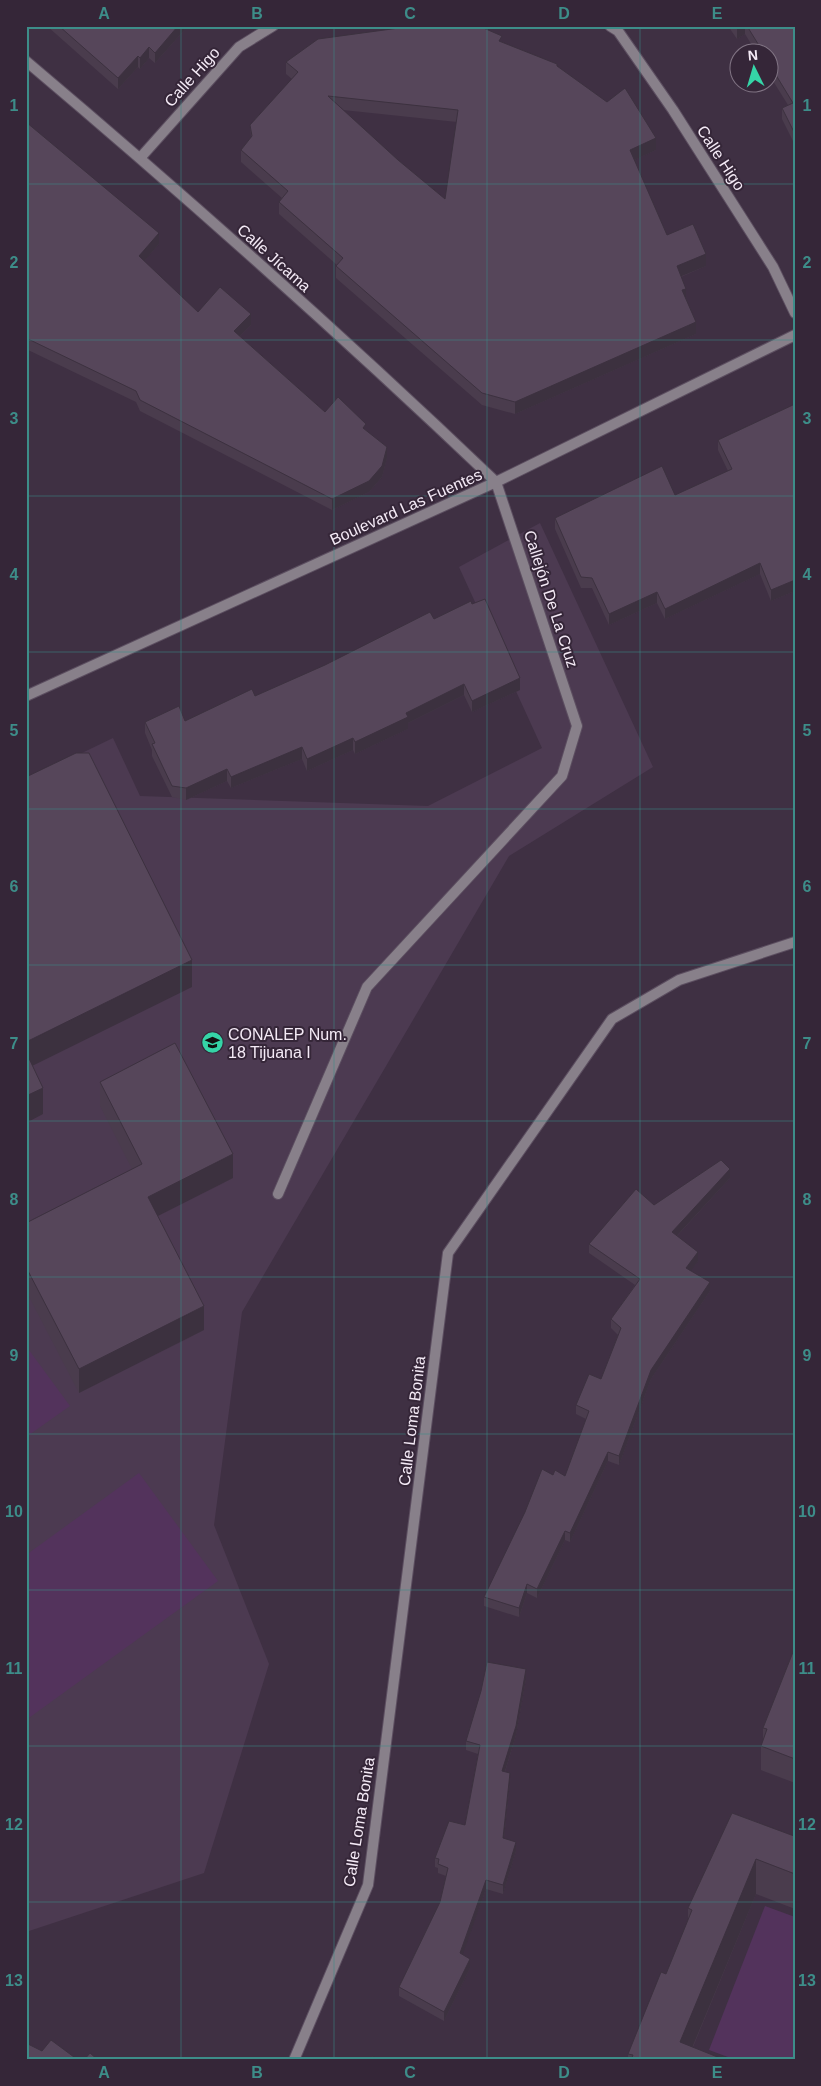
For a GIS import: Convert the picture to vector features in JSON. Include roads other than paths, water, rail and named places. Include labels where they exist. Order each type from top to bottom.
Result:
[{"type":"street","name":"Calle Higo","points":[[140,158],[239,47],[274,26]]},
{"type":"street","name":"Calle Higo","points":[[610,26],[618,32],[678,118],[773,267],[795,313]]},
{"type":"street","name":"Calle Jícama","points":[[26,61],[140,158],[430,419],[496,482]]},
{"type":"street","name":"Boulevard Las Fuentes","points":[[26,696],[496,482],[795,335]]},
{"type":"street","name":"Callejón De La Cruz","points":[[278,1194],[368,987],[562,776],[577,726],[496,482]]},
{"type":"street","name":"Calle Loma Bonita","points":[[294,2060],[368,1885],[448,1253],[612,1019],[679,980],[795,942]]},
{"type":"place","name":"CONALEP Num. 18 Tijuana I","points":[[212,1043]]}]
